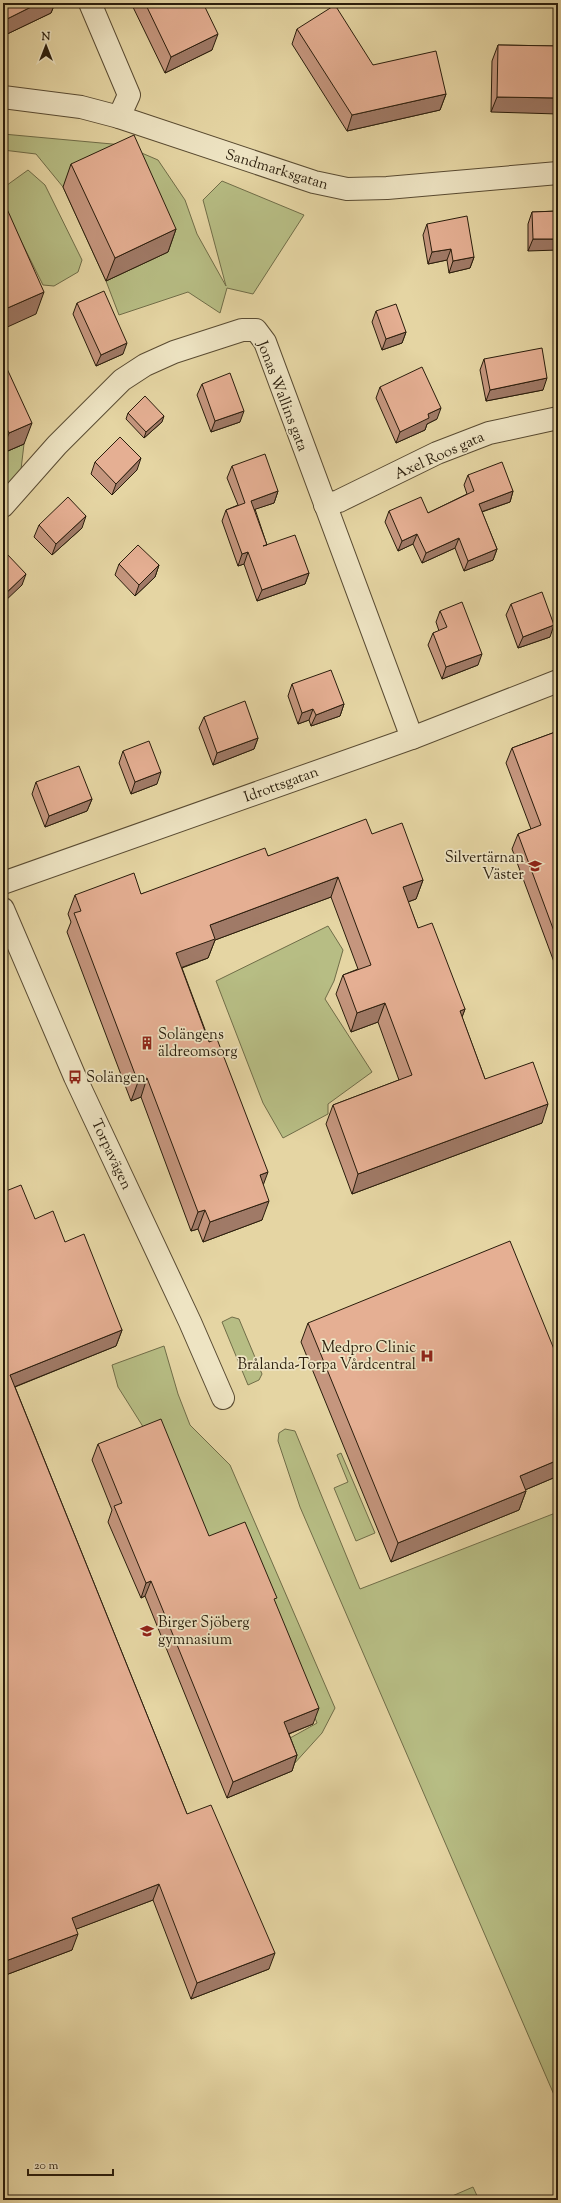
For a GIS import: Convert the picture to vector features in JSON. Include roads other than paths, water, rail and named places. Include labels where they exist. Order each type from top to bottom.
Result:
[{"type":"street","points":[[90,3],[129,95],[119,117]]},
{"type":"street","name":"Sandmarksgatan","points":[[3,97],[81,107],[119,117],[314,182],[347,189],[387,188],[558,173]]},
{"type":"street","name":"Jonas Wallins gata","points":[[3,506],[57,445],[122,380],[145,365],[174,352],[242,330],[256,330],[265,342],[412,738]]},
{"type":"street","name":"Axel Roos gata","points":[[325,505],[339,501],[437,453],[489,433],[558,418]]},
{"type":"street","name":"Idrottsgatan","points":[[3,883],[412,738],[558,681]]},
{"type":"street","name":"Torpavägen","points":[[3,909],[75,1077],[187,1315],[223,1398]]},
{"type":"place","name":"Silvertärnan Väster","points":[[535,866]]},
{"type":"place","name":"Solängens äldreomsorg","points":[[147,1043]]},
{"type":"place","name":"Solängen","points":[[75,1077]]},
{"type":"place","name":"Medpro Clinic Brålanda-Torpa Vårdcentral","points":[[427,1356]]},
{"type":"place","name":"Birger Sjöberg gymnasium","points":[[147,1631]]}]
